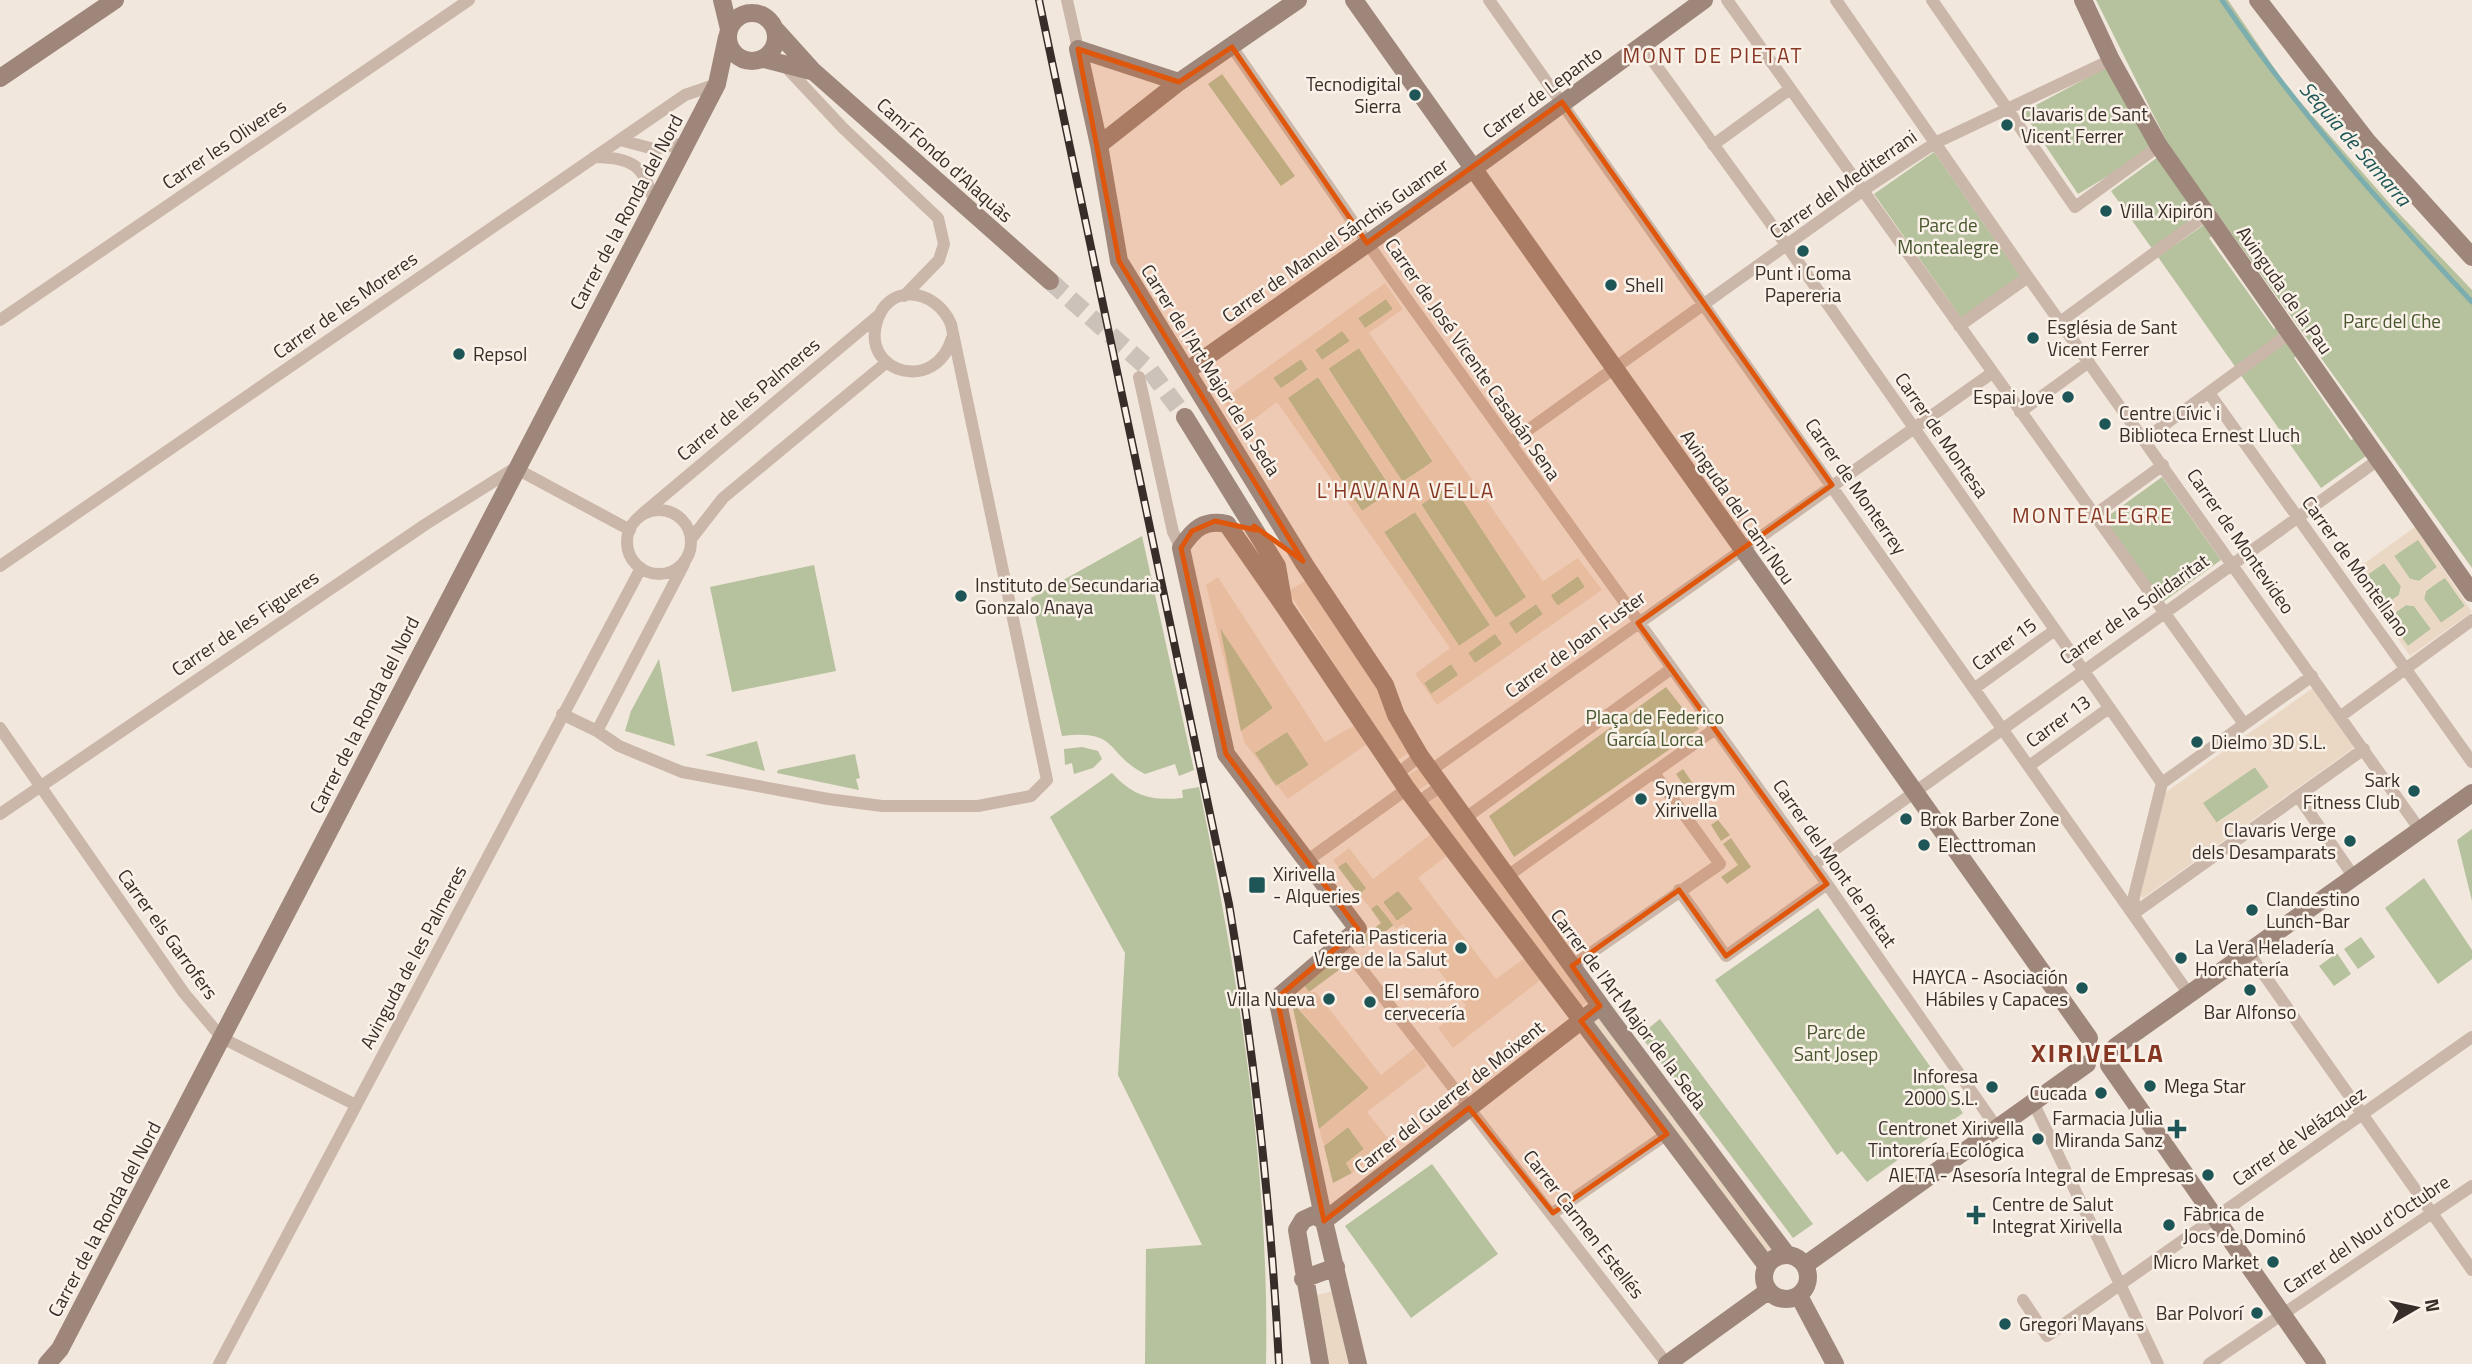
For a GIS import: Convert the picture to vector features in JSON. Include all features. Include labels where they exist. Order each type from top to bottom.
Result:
[{"type":"street","points":[[0,78],[115,0]]},
{"type":"street","name":"Carrer les Oliveres","points":[[0,320],[469,0]]},
{"type":"street","points":[[722,0],[733,53],[764,61],[843,128],[938,218],[944,244],[939,260],[904,296]]},
{"type":"street","points":[[1067,0],[1077,48],[1179,82]]},
{"type":"street","points":[[1099,145],[1179,82],[1298,0]]},
{"type":"street","name":"Avinguda del Camí Nou","points":[[1354,0],[2089,1038]]},
{"type":"street","name":"Carrer de Monterrey","points":[[1489,0],[2189,994]]},
{"type":"street","name":"Carrer de Lepanto","points":[[1473,169],[1704,0]]},
{"type":"street","points":[[1727,0],[2244,724]]},
{"type":"street","name":"Carrer de Montevideo","points":[[1836,0],[2028,277],[2420,830]]},
{"type":"street","points":[[1932,0],[2075,207],[2158,146]]},
{"type":"street","name":"Avinguda de la Pau","points":[[2083,0],[2111,60],[2158,146],[2472,593]]},
{"type":"street","points":[[2258,0],[2367,141],[2472,257]]},
{"type":"street","points":[[728,33],[742,15],[753,7],[772,23],[776,30],[775,47],[764,61]]},
{"type":"street","name":"Camí Fondo d'Alaquàs","points":[[776,30],[813,71],[1050,281]]},
{"type":"street","name":"Carrer de la Ronda del Nord","points":[[47,1364],[60,1349],[515,468],[717,84],[728,33]]},
{"type":"street","name":"Carrer de Montesa","points":[[1642,46],[1787,246],[2162,783]]},
{"type":"street","name":"Carrer de José Vicente Casabán Sena","points":[[1232,47],[1367,243],[1638,623]]},
{"type":"street","name":"Carrer de l'Art Major de la Seda","points":[[1077,48],[1099,145],[1119,261],[1305,565],[1385,685],[1396,715],[1430,771],[1600,1006],[1787,1255]]},
{"type":"street","name":"Carrer del Mediterrani","points":[[1510,443],[1613,367],[1934,143],[2111,60]]},
{"type":"street","name":"Carrer de la Ronda del Nord","points":[[717,84],[764,61]]},
{"type":"street","name":"Camí Fondo d'Alaquàs","points":[[764,61],[813,71]]},
{"type":"street","name":"Carrer de les Moreres","points":[[0,566],[685,95],[717,84]]},
{"type":"street","points":[[1713,145],[1790,89]]},
{"type":"street","points":[[620,139],[654,149],[686,143]]},
{"type":"street","points":[[594,157],[623,158],[645,173],[655,203]]},
{"type":"street","name":"Carrer de Manuel Sánchis Guarner","points":[[1188,370],[1473,169]]},
{"type":"street","points":[[2060,322],[2206,215]]},
{"type":"street","points":[[1959,326],[2028,277]]},
{"type":"street","points":[[562,714],[597,731],[619,747],[681,772],[738,784],[882,806],[978,806],[1031,796],[1047,780],[952,338],[946,312],[936,302],[924,296],[904,296],[891,301],[880,313],[875,326],[875,340],[887,362],[905,372],[929,369],[941,361],[952,338]]},
{"type":"street","name":"Carrer de les Palmeres","points":[[641,515],[880,313]]},
{"type":"street","points":[[2145,439],[2290,333]]},
{"type":"street","points":[[597,731],[686,559],[691,540],[723,498],[887,362]]},
{"type":"street","points":[[2020,412],[2089,362]]},
{"type":"street","name":"Carrer de Joan Fuster","points":[[1430,771],[1992,373]]},
{"type":"street","points":[[1139,377],[1173,532],[1181,548],[1226,754],[1358,929],[1343,945],[1277,998],[1324,1221],[1358,1364]]},
{"type":"street","name":"Carrer de Montellano","points":[[2208,393],[2472,762]]},
{"type":"street","name":"Carrer de l'Art Major de la Seda","points":[[1185,417],[1277,566],[1284,606]]},
{"type":"street","name":"Carrer de la Solidaritat","points":[[1814,865],[2162,612],[2378,460]]},
{"type":"street","points":[[2093,516],[2163,465]]},
{"type":"street","points":[[515,468],[630,530]]},
{"type":"street","name":"Carrer de les Figueres","points":[[0,814],[426,524],[515,468]]},
{"type":"street","points":[[686,559],[670,572],[659,574],[641,568],[629,551],[630,530],[641,515],[663,510],[678,515],[686,523],[691,540]]},
{"type":"street","name":"Carrer de l'Art Major de la Seda","points":[[1181,548],[1192,531],[1202,524],[1215,521],[1227,524],[1407,788],[1767,1266]]},
{"type":"street","name":"Carrer de l'Art Major de la Seda","points":[[1254,526],[1305,565]]},
{"type":"street","name":"Avinguda de les Palmeres","points":[[219,1364],[641,568]]},
{"type":"street","points":[[2341,716],[2472,620]]},
{"type":"street","name":"Carrer del Mont de Pietat","points":[[1638,623],[1814,865],[1997,1128]]},
{"type":"street","name":"Carrer 15","points":[[1975,688],[2055,630]]},
{"type":"street","points":[[1464,819],[1671,669]]},
{"type":"street","points":[[2133,914],[2134,896],[2162,783],[2312,676]]},
{"type":"street","name":"Carrer 13","points":[[2029,765],[2109,708]]},
{"type":"street","name":"Carrer els Garrofers","points":[[0,728],[184,993],[222,1038],[356,1105]]},
{"type":"street","points":[[1506,877],[1715,729]]},
{"type":"street","points":[[2133,914],[2364,749]]},
{"type":"street","points":[[1308,860],[1430,771]]},
{"type":"street","points":[[1407,788],[1430,771]]},
{"type":"street","points":[[1572,966],[1720,864],[1654,774]]},
{"type":"street","points":[[2115,1047],[2472,793]]},
{"type":"street","points":[[2298,796],[2354,877]]},
{"type":"street","points":[[1679,890],[1726,956],[1827,884]]},
{"type":"street","name":"Carrer Carmen Estellés","points":[[1343,945],[1553,1213],[1667,1364]]},
{"type":"street","points":[[2248,952],[2472,1270]]},
{"type":"street","name":"Carrer del Guerrer de Moixent","points":[[1324,1221],[1600,1006]]},
{"type":"street","points":[[2102,1035],[2115,1047],[2116,1055],[2109,1065],[2096,1068],[2087,1064],[2083,1049],[2089,1038],[2102,1035]]},
{"type":"street","name":"Carrer de Velázquez","points":[[2023,1300],[2047,1336],[2472,1037]]},
{"type":"street","points":[[1805,1265],[2087,1064]]},
{"type":"street","points":[[2109,1065],[2317,1364]]},
{"type":"street","points":[[2034,1102],[2158,1364]]},
{"type":"street","points":[[1553,1213],[1667,1133]]},
{"type":"street","name":"Carrer del Nou d'Octubre","points":[[2209,1364],[2472,1186]]},
{"type":"street","points":[[1320,1364],[1303,1279],[1297,1230],[1308,1216],[1314,1215],[1324,1221]]},
{"type":"street","points":[[1787,1255],[1796,1257],[1805,1265],[1809,1279],[1799,1296],[1779,1299],[1769,1291],[1764,1279],[1767,1266],[1776,1258],[1787,1255]]},
{"type":"street","points":[[1303,1279],[1336,1268]]},
{"type":"street","points":[[1667,1364],[1769,1291]]},
{"type":"street","points":[[1799,1296],[1835,1364]]},
{"type":"highlighted area","points":[[1232,47],[1367,243],[1562,102],[1832,485],[1638,623],[1827,884],[1726,956],[1679,890],[1572,966],[1600,1006],[1581,1021],[1667,1134],[1553,1213],[1469,1108],[1324,1221],[1277,998],[1358,929],[1226,754],[1181,548],[1192,531],[1215,521],[1256,530],[1254,526],[1303,561],[1119,261],[1078,49],[1179,82]]},
{"type":"green space","name":"Parc del Che","points":[[2096,0],[2228,0],[2287,87],[2392,206],[2472,290],[2472,568],[2170,148]]},
{"type":"green space","points":[[2109,66],[2158,146],[2078,194],[2023,112]]},
{"type":"green space","points":[[1222,74],[1295,176],[1281,186],[1208,84]]},
{"type":"green space","name":"Parc de Montealegre","points":[[1934,152],[2021,277],[1962,319],[1874,194]]},
{"type":"green space","points":[[2158,157],[2200,216],[2153,250],[2111,191]]},
{"type":"green space","points":[[2205,224],[2213,235],[2209,238],[2274,329],[2278,326],[2284,333],[2236,368],[2158,257]]},
{"type":"green space","points":[[1386,299],[1393,309],[1365,329],[1358,318]]},
{"type":"green space","points":[[1342,330],[1350,341],[1322,360],[1315,350]]},
{"type":"green space","points":[[2289,340],[2299,354],[2294,358],[2351,440],[2357,437],[2366,456],[2321,488],[2240,374]]},
{"type":"green space","points":[[1359,348],[1433,462],[1402,482],[1328,368]]},
{"type":"green space","points":[[1301,359],[1308,369],[1281,389],[1273,378]]},
{"type":"green space","points":[[1318,377],[1393,491],[1362,511],[1287,398]]},
{"type":"green space","points":[[2162,477],[2221,560],[2163,602],[2104,519]]},
{"type":"green space","points":[[1452,484],[1527,597],[1495,618],[1421,504]]},
{"type":"green space","points":[[1415,512],[1490,625],[1459,646],[1384,532]]},
{"type":"green space","points":[[1142,536],[1194,770],[1179,776],[1175,764],[1145,774],[1132,766],[1103,739],[1081,735],[1062,736],[1031,598]]},
{"type":"green space","points":[[2418,539],[2437,567],[2419,581],[2410,579],[2394,556]]},
{"type":"green space","points":[[2384,563],[2401,586],[2399,595],[2381,608],[2360,580]]},
{"type":"green space","points":[[814,565],[836,671],[732,692],[710,587]]},
{"type":"green space","points":[[1578,576],[1585,587],[1558,606],[1550,596]]},
{"type":"green space","points":[[2445,577],[2465,606],[2441,623],[2424,599],[2426,591]]},
{"type":"green space","points":[[1536,604],[1543,614],[1516,634],[1508,623]]},
{"type":"green space","points":[[2406,605],[2414,606],[2431,629],[2408,646],[2387,618]]},
{"type":"green space","points":[[1219,625],[1273,708],[1241,732]]},
{"type":"green space","points":[[1495,633],[1503,644],[1475,663],[1468,653]]},
{"type":"green space","points":[[659,659],[675,746],[625,731],[631,711]]},
{"type":"green space","points":[[1451,664],[1459,675],[1431,694],[1424,683]]},
{"type":"green space","name":"Plaça de Federico García Lorca","points":[[1666,687],[1699,729],[1514,857],[1489,816]]},
{"type":"green space","points":[[1287,731],[1309,765],[1276,786],[1254,753]]},
{"type":"green space","points":[[757,741],[765,771],[705,755]]},
{"type":"green space","points":[[1082,747],[1098,751],[1102,759],[1093,768],[1074,774],[1072,763],[1065,765],[1064,749]]},
{"type":"green space","points":[[855,754],[860,778],[856,779],[859,790],[777,773],[778,770]]},
{"type":"green space","points":[[2255,767],[2269,787],[2216,823],[2202,803]]},
{"type":"green space","points":[[1683,769],[1694,785],[1687,790],[1676,774]]},
{"type":"green space","points":[[1112,773],[1136,792],[1153,798],[1183,798],[1182,790],[1199,787],[1249,1074],[1263,1219],[1266,1364],[1145,1364],[1146,1249],[1202,1245],[1118,1075],[1125,953],[1050,817]]},
{"type":"green space","points":[[1718,820],[1730,835],[1721,841],[1711,825]]},
{"type":"green space","points":[[2472,829],[2472,901],[2457,840]]},
{"type":"green space","points":[[1731,838],[1751,867],[1727,884],[1721,877],[1738,865],[1723,844]]},
{"type":"green space","points":[[1346,861],[1367,889],[1359,895],[1338,867]]},
{"type":"green space","points":[[2424,878],[2472,950],[2472,959],[2438,984],[2385,908]]},
{"type":"green space","points":[[1399,890],[1413,909],[1397,921],[1383,902]]},
{"type":"green space","points":[[1377,904],[1394,925],[1363,948],[1357,941],[1381,923],[1371,909]]},
{"type":"green space","name":"Parc de Sant Josep","points":[[1818,908],[1963,1113],[1867,1182],[1842,1151],[1837,1155],[1715,980]]},
{"type":"green space","points":[[2361,937],[2375,957],[2358,969],[2344,949]]},
{"type":"green space","points":[[2337,953],[2351,974],[2334,986],[2319,966]]},
{"type":"green space","points":[[1332,961],[1339,970],[1309,992],[1302,983]]},
{"type":"green space","points":[[1293,1003],[1369,1088],[1319,1129],[1293,1008]]},
{"type":"green space","points":[[1660,1019],[1813,1224],[1793,1238],[1640,1035]]},
{"type":"green space","points":[[1348,1127],[1364,1149],[1346,1163],[1352,1173],[1333,1183],[1324,1146]]},
{"type":"green space","points":[[1432,1164],[1498,1254],[1411,1318],[1345,1226]]},
{"type":"shaded area","points":[[1385,283],[1403,309],[1369,333],[1543,581],[1578,558],[1602,590],[1437,705],[1415,674],[1450,648],[1277,402],[1241,429],[1222,400]],"holes":[[[1386,299],[1393,309],[1365,328],[1358,318]],[[1342,331],[1350,341],[1322,360],[1315,350]],[[1359,348],[1433,461],[1403,482],[1328,369]],[[1301,359],[1308,370],[1281,388],[1273,378]],[[1318,377],[1393,490],[1362,511],[1288,398]],[[1452,484],[1526,597],[1496,618],[1421,505]],[[1415,512],[1490,625],[1459,646],[1384,532]],[[1578,576],[1585,587],[1557,606],[1551,595]],[[1536,604],[1543,614],[1516,634],[1509,623]],[[1495,634],[1502,644],[1475,663],[1468,653]],[[1451,664],[1458,675],[1431,694],[1424,683]]]},
{"type":"shaded area","points":[[2415,527],[2472,612],[2410,656],[2351,573]],"holes":[[[2418,540],[2437,567],[2419,581],[2410,579],[2394,556]],[[2384,563],[2401,586],[2399,595],[2381,608],[2361,579]],[[2445,578],[2465,606],[2441,623],[2424,599],[2426,590]],[[2406,605],[2414,606],[2431,629],[2408,646],[2388,618]]]},
{"type":"shaded area","points":[[1218,577],[1325,742],[1355,725],[1367,744],[1288,799],[1278,786],[1309,765],[1287,732],[1255,753],[1271,777],[1244,742],[1241,731],[1273,708],[1220,628],[1239,722],[1206,585]]},
{"type":"shaded area","points":[[1307,580],[1379,687],[1412,751],[1396,761],[1288,591]]},
{"type":"shaded area","points":[[2313,688],[2355,747],[2143,898],[2139,896],[2166,792]],"holes":[[[2255,767],[2269,787],[2217,823],[2203,803]]]},
{"type":"shaded area","points":[[1422,766],[1432,781],[1416,792],[1406,777]]},
{"type":"shaded area","points":[[1442,792],[1591,1000],[1577,1010],[1425,806]]},
{"type":"shaded area","points":[[1431,834],[1448,855],[1418,878],[1496,979],[1526,957],[1543,978],[1453,1048],[1438,1028],[1466,1006],[1403,924],[1396,929],[1378,904],[1371,909],[1359,895],[1366,888],[1346,862],[1338,867],[1333,860],[1349,848],[1373,879]],"holes":[[[1398,891],[1413,909],[1397,921],[1383,902]]]},
{"type":"shaded area","points":[[1302,983],[1309,992],[1316,992],[1381,1075],[1415,1048],[1427,1066],[1367,1112],[1391,1142],[1352,1173],[1346,1163],[1364,1149],[1348,1127],[1324,1146],[1319,1129],[1369,1088],[1287,995]]},
{"type":"shaded area","points":[[1603,1015],[1779,1247],[1766,1257],[1592,1024]]},
{"type":"shaded area","points":[[1333,1291],[1348,1364],[1327,1364],[1313,1296]]},
{"type":"waterway","name":"Séquia de Samarra","points":[[2222,0],[2280,80],[2341,156],[2472,302]]},
{"type":"tunnel","points":[[1050,281],[1150,370],[1185,417]]},
{"type":"railway","points":[[1039,0],[1229,904],[1261,1133],[1279,1364]]},
{"type":"place","name":"Tecnodigital Sierra","points":[[1415,95]]},
{"type":"place","name":"Clavaris de Sant Vicent Ferrer","points":[[2007,125]]},
{"type":"place","name":"Villa Xipirón","points":[[2106,211]]},
{"type":"place","name":"Punt i Coma Papereria","points":[[1803,251]]},
{"type":"place","name":"Shell","points":[[1611,285]]},
{"type":"place","name":"Església de Sant Vicent Ferrer","points":[[2033,338]]},
{"type":"place","name":"Repsol","points":[[459,354]]},
{"type":"place","name":"Espai Jove","points":[[2068,397]]},
{"type":"place","name":"Centre Cívic i Biblioteca Ernest Lluch","points":[[2105,424]]},
{"type":"place","name":"Instituto de Secundaria Gonzalo Anaya","points":[[961,596]]},
{"type":"place","name":"Dielmo 3D S.L.","points":[[2197,742]]},
{"type":"place","name":"Sark Fitness Club","points":[[2414,791]]},
{"type":"place","name":"Synergym Xirivella","points":[[1641,799]]},
{"type":"place","name":"Brok Barber Zone","points":[[1906,819]]},
{"type":"place","name":"Clavaris Verge dels Desamparats","points":[[2350,841]]},
{"type":"place","name":"Electtroman","points":[[1924,845]]},
{"type":"place","name":"Xirivella - Alqueries","points":[[1257,885]]},
{"type":"place","name":"Clandestino Lunch-Bar","points":[[2252,910]]},
{"type":"place","name":"Cafeteria Pasticeria Verge de la Salut","points":[[1461,948]]},
{"type":"place","name":"La Vera Heladería Horchatería","points":[[2181,958]]},
{"type":"place","name":"HAYCA - Asociación Hábiles y Capaces","points":[[2082,988]]},
{"type":"place","name":"Bar Alfonso","points":[[2250,990]]},
{"type":"place","name":"Villa Nueva","points":[[1329,999]]},
{"type":"place","name":"El semáforo cervecería","points":[[1370,1002]]},
{"type":"place","name":"Mega Star","points":[[2150,1086]]},
{"type":"place","name":"Inforesa 2000 S.L.","points":[[1992,1087]]},
{"type":"place","name":"Cucada","points":[[2101,1093]]},
{"type":"place","name":"Farmacia Julia Miranda Sanz","points":[[2177,1129]]},
{"type":"place","name":"Centronet Xirivella Tintorería Ecológica","points":[[2038,1139]]},
{"type":"place","name":"AIETA - Asesoría Integral de Empresas","points":[[2208,1175]]},
{"type":"place","name":"Centre de Salut Integrat Xirivella","points":[[1976,1215]]},
{"type":"place","name":"Fàbrica de Jocs de Dominó","points":[[2169,1225]]},
{"type":"place","name":"Micro Market","points":[[2273,1262]]},
{"type":"place","name":"Bar Polvorí","points":[[2257,1313]]},
{"type":"place","name":"Gregori Mayans","points":[[2005,1324]]},
{"type":"district","name":"MONT DE PIETAT","points":[[1713,56]]},
{"type":"district","name":"L'HAVANA VELLA","points":[[1406,491]]},
{"type":"district","name":"MONTEALEGRE","points":[[2093,516]]},
{"type":"district","name":"XIRIVELLA","points":[[2098,1053]]}]
